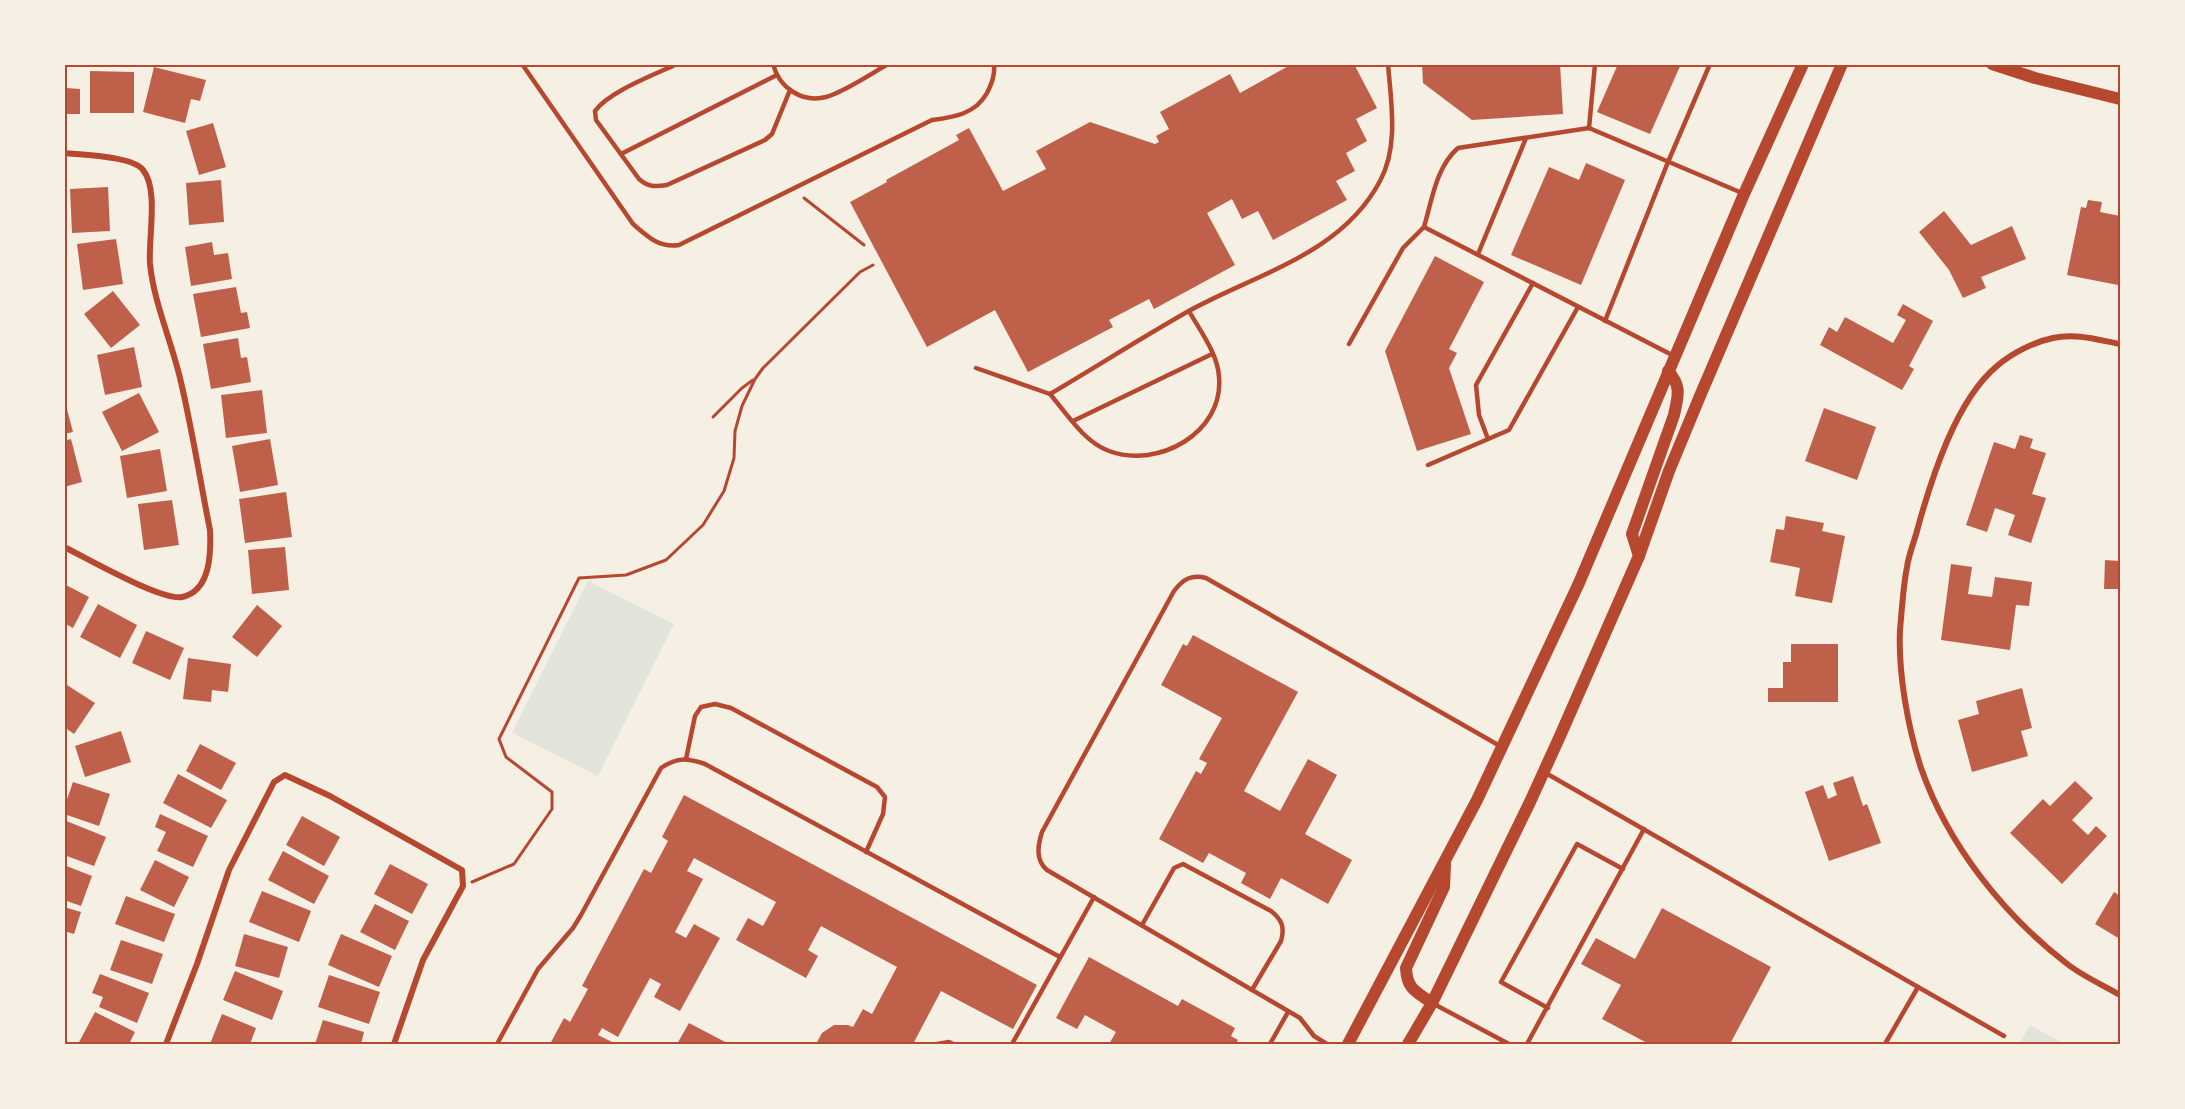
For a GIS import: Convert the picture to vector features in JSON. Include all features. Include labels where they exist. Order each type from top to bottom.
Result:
[{"type":"main road","points":[[1348,1044],[1503,747],[1621,488],[1668,370],[1803,64]]},
{"type":"main road","points":[[1408,1044],[1431,1003],[1544,772],[1639,556],[1669,471],[1842,64]]},
{"type":"main road","points":[[1992,64],[2035,78],[2121,99]]},
{"type":"main road","points":[[1639,556],[1632,534],[1674,415],[1678,396],[1677,381],[1668,370]]},
{"type":"main road","points":[[1431,1003],[1414,991],[1407,982],[1406,968],[1444,887],[1445,860]]},
{"type":"street","points":[[64,153],[127,161],[143,168],[147,176],[151,197],[150,263],[157,303],[180,380],[210,530],[210,564],[199,587],[183,597],[164,594],[64,546]]},
{"type":"street","points":[[2121,344],[2077,336],[2053,338],[2022,349],[1996,366],[1972,394],[1957,422],[1929,489],[1907,566],[1900,632],[1904,701],[1922,769],[1949,831],[1986,885],[2029,930],[2067,964],[2121,995]]},
{"type":"street","points":[[166,1044],[197,964],[228,870],[274,782],[285,775],[315,787],[462,870],[462,886],[423,960],[394,1044]]},
{"type":"lane","points":[[522,64],[633,224],[655,242],[670,246],[679,244],[932,120],[955,117],[970,111],[982,101],[993,82],[994,64]]},
{"type":"lane","points":[[677,64],[610,97],[595,111],[596,120],[644,184],[654,187],[667,185],[765,140],[772,134],[790,90]]},
{"type":"lane","points":[[773,64],[784,87],[802,97],[826,97],[888,64]]},
{"type":"lane","points":[[1050,394],[1189,311],[1321,246],[1343,229],[1380,180],[1393,129],[1388,64]]},
{"type":"lane","points":[[1589,128],[1595,64]]},
{"type":"lane","points":[[1605,321],[1668,162],[1710,64]]},
{"type":"lane","points":[[621,154],[777,75]]},
{"type":"lane","points":[[1349,344],[1403,248],[1424,227],[1436,184],[1449,156],[1458,148],[1589,128],[1744,194]]},
{"type":"lane","points":[[1478,254],[1526,138]]},
{"type":"lane","points":[[1424,227],[1674,357]]},
{"type":"lane","points":[[1488,439],[1479,414],[1476,385],[1533,283]]},
{"type":"lane","points":[[1428,465],[1509,430],[1513,426],[1578,307]]},
{"type":"lane","points":[[976,368],[1050,394],[1073,422],[1110,452],[1133,457],[1156,454],[1184,442],[1200,429],[1214,409],[1220,377],[1212,354],[1189,311]]},
{"type":"lane","points":[[1073,422],[1212,354]]},
{"type":"lane","points":[[1327,1044],[1314,1036],[1300,1018],[1043,867],[1039,861],[1038,844],[1042,832],[1174,591],[1185,580],[1192,577],[1206,578],[1503,747]]},
{"type":"lane","points":[[686,759],[694,716],[701,707],[715,704],[731,708],[877,787],[885,797],[883,814],[866,852]]},
{"type":"lane","points":[[497,1044],[538,969],[576,924],[661,768],[676,759],[705,764],[1060,957]]},
{"type":"lane","points":[[1544,772],[2004,1036]]},
{"type":"lane","points":[[1527,1044],[1644,830]]},
{"type":"lane","points":[[1548,1008],[1501,982],[1577,844],[1623,868]]},
{"type":"lane","points":[[1142,926],[1174,868],[1183,864],[1271,911],[1281,921],[1284,932],[1252,990]]},
{"type":"lane","points":[[1012,1044],[1094,897]]},
{"type":"lane","points":[[1885,1044],[1918,987]]},
{"type":"lane","points":[[1431,1003],[1509,1044]]},
{"type":"lane","points":[[1270,1044],[1288,1012]]},
{"type":"lane","points":[[937,1044],[949,1042],[953,1044]]},
{"type":"path","points":[[804,198],[864,245]]},
{"type":"path","points":[[462,886],[514,864],[552,809],[552,792],[506,757],[500,739],[579,578],[626,575],[666,560],[703,525],[724,491],[734,458],[735,430],[742,406],[755,380],[763,368],[860,272],[873,265]]},
{"type":"path","points":[[713,417],[742,388],[755,380]]},
{"type":"shaded area","points":[[588,581],[674,624],[598,776],[512,733]]},
{"type":"shaded area","points":[[2030,1025],[2065,1044],[2019,1044]]},
{"type":"building","points":[[1292,64],[1354,64],[1377,108],[1356,119],[1367,141],[1346,153],[1355,171],[1336,181],[1347,200],[1273,240],[1258,211],[1242,219],[1232,199],[1207,213],[1235,265],[1154,309],[1149,299],[1109,320],[1113,327],[1028,372],[995,310],[927,347],[850,202],[959,140],[956,135],[969,128],[1003,191],[1046,169],[1036,151],[1090,122],[1155,144],[1159,142],[1156,136],[1169,129],[1160,112],[1230,74],[1240,93]]},
{"type":"building","points":[[1422,64],[1560,64],[1563,114],[1472,120],[1423,83]]},
{"type":"building","points":[[1618,64],[1681,64],[1650,134],[1597,112]]},
{"type":"building","points":[[154,67],[206,80],[200,101],[191,99],[185,123],[143,112]]},
{"type":"building","points":[[90,71],[134,72],[134,113],[90,113]]},
{"type":"building","points":[[64,76],[67,76],[67,88],[80,89],[80,114],[64,114]]},
{"type":"building","points":[[213,123],[226,167],[199,175],[186,131]]},
{"type":"building","points":[[1586,163],[1625,180],[1581,285],[1511,255],[1549,167],[1579,180]]},
{"type":"building","points":[[221,180],[224,222],[189,225],[186,183]]},
{"type":"building","points":[[108,187],[110,231],[72,233],[70,189]]},
{"type":"building","points":[[2088,200],[2102,202],[2100,212],[2120,216],[2118,285],[2067,275],[2081,207],[2086,208]]},
{"type":"building","points":[[1944,211],[1971,245],[2012,226],[2026,259],[1981,277],[1986,288],[1963,298],[1949,270],[1919,232]]},
{"type":"building","points":[[116,239],[123,284],[83,290],[77,244]]},
{"type":"building","points":[[212,242],[214,255],[228,253],[232,279],[191,286],[185,247]]},
{"type":"building","points":[[1435,256],[1484,282],[1449,349],[1457,353],[1449,368],[1471,434],[1417,451],[1385,351]]},
{"type":"building","points":[[236,287],[241,313],[247,312],[250,328],[201,337],[193,294]]},
{"type":"building","points":[[113,291],[140,325],[111,348],[84,314]]},
{"type":"building","points":[[1903,304],[1933,321],[1909,366],[1914,369],[1902,390],[1820,345],[1829,327],[1837,332],[1845,317],[1893,343],[1906,320],[1897,315]]},
{"type":"building","points":[[238,338],[241,358],[247,357],[251,382],[211,389],[203,344]]},
{"type":"building","points":[[134,347],[142,387],[105,395],[97,355]]},
{"type":"building","points":[[262,390],[267,433],[226,438],[221,395]]},
{"type":"building","points":[[139,393],[159,432],[122,451],[102,412]]},
{"type":"building","points":[[64,398],[73,432],[64,434]]},
{"type":"building","points":[[1824,408],[1876,427],[1857,480],[1805,461]]},
{"type":"building","points":[[2020,435],[2033,439],[2030,448],[2046,453],[2032,494],[2046,498],[2031,543],[2008,535],[2015,515],[1995,508],[1987,532],[1966,525],[1994,442],[2015,449]]},
{"type":"building","points":[[71,439],[82,482],[64,487],[64,441]]},
{"type":"building","points":[[270,439],[278,485],[240,492],[232,446]]},
{"type":"building","points":[[160,449],[167,491],[127,498],[120,456]]},
{"type":"building","points":[[286,492],[292,537],[245,543],[239,499]]},
{"type":"building","points":[[172,500],[179,545],[144,550],[138,504]]},
{"type":"building","points":[[1786,516],[1824,523],[1822,531],[1845,536],[1832,603],[1795,596],[1800,568],[1770,562],[1776,529],[1784,530]]},
{"type":"building","points":[[285,547],[289,590],[252,594],[248,550]]},
{"type":"building","points":[[2105,560],[2119,561],[2118,589],[2104,589]]},
{"type":"building","points":[[1951,564],[1972,567],[1968,594],[1992,597],[1995,577],[2032,582],[2029,606],[2016,605],[2010,650],[1941,640]]},
{"type":"building","points":[[64,584],[89,597],[73,628],[64,623]]},
{"type":"building","points":[[98,604],[137,625],[120,658],[80,637]]},
{"type":"building","points":[[257,605],[282,626],[257,657],[232,637]]},
{"type":"building","points":[[146,631],[184,648],[170,680],[132,663]]},
{"type":"building","points":[[1193,635],[1298,692],[1244,791],[1280,811],[1308,759],[1337,775],[1305,834],[1352,860],[1328,904],[1281,878],[1270,899],[1241,883],[1246,873],[1209,853],[1203,863],[1159,839],[1196,771],[1201,774],[1207,763],[1199,759],[1222,718],[1161,685],[1183,644],[1187,646]]},
{"type":"building","points":[[1791,644],[1838,644],[1838,702],[1768,702],[1768,688],[1783,688],[1783,662],[1791,662]]},
{"type":"building","points":[[188,658],[231,664],[228,692],[212,690],[211,702],[183,699]]},
{"type":"building","points":[[67,685],[95,703],[74,734],[64,727],[64,688]]},
{"type":"building","points":[[2022,688],[2032,728],[2021,731],[2028,756],[1972,772],[1958,720],[1979,714],[1976,701]]},
{"type":"building","points":[[121,731],[131,762],[85,777],[75,746]]},
{"type":"building","points":[[200,744],[236,763],[221,790],[186,771]]},
{"type":"building","points":[[178,774],[227,800],[211,828],[163,803]]},
{"type":"building","points":[[1853,776],[1863,806],[1867,804],[1881,843],[1829,861],[1805,792],[1823,785],[1828,799],[1837,795],[1833,783]]},
{"type":"building","points":[[2075,781],[2093,798],[2072,820],[2088,835],[2096,826],[2107,836],[2062,884],[2010,833],[2043,799],[2050,806]]},
{"type":"building","points":[[73,782],[110,794],[99,826],[64,814]]},
{"type":"building","points":[[684,795],[1037,985],[1013,1029],[941,991],[913,1044],[816,1044],[822,1033],[834,1025],[853,1027],[863,1009],[872,1014],[897,967],[821,926],[808,950],[818,956],[806,978],[736,940],[748,918],[763,926],[776,902],[694,858],[687,871],[703,879],[675,932],[686,938],[694,924],[720,938],[680,1011],[654,997],[661,984],[650,978],[618,1037],[602,1028],[598,1035],[616,1044],[550,1044],[564,1018],[570,1022],[588,989],[582,986],[644,869],[651,873],[668,841],[662,837]]},
{"type":"building","points":[[160,814],[208,836],[193,867],[157,851],[166,832],[155,827]]},
{"type":"building","points":[[302,816],[340,837],[324,866],[286,845]]},
{"type":"building","points":[[64,820],[106,837],[94,866],[64,855]]},
{"type":"building","points":[[283,851],[329,876],[314,904],[268,880]]},
{"type":"building","points":[[155,860],[189,877],[174,907],[140,890]]},
{"type":"building","points":[[390,864],[428,884],[412,914],[374,894]]},
{"type":"building","points":[[64,865],[92,876],[81,906],[64,900]]},
{"type":"building","points":[[262,891],[311,911],[299,942],[249,922]]},
{"type":"building","points":[[2114,892],[2120,896],[2120,939],[2095,924]]},
{"type":"building","points":[[126,896],[175,914],[164,942],[115,924]]},
{"type":"building","points":[[375,904],[409,921],[395,950],[360,932]]},
{"type":"building","points":[[64,907],[81,912],[74,934],[64,931]]},
{"type":"building","points":[[1662,908],[1771,967],[1730,1044],[1649,1044],[1602,1019],[1621,985],[1581,964],[1596,938],[1635,959]]},
{"type":"building","points":[[244,934],[288,947],[279,978],[235,966]]},
{"type":"building","points":[[341,934],[392,956],[379,987],[328,965]]},
{"type":"building","points":[[121,940],[163,954],[152,984],[110,970]]},
{"type":"building","points":[[1089,957],[1178,1006],[1182,999],[1235,1028],[1231,1036],[1238,1040],[1236,1044],[1109,1044],[1116,1032],[1085,1015],[1077,1029],[1056,1018]]},
{"type":"building","points":[[235,971],[283,991],[272,1020],[223,1000]]},
{"type":"building","points":[[100,974],[149,993],[137,1023],[99,1007],[103,997],[92,993]]},
{"type":"building","points":[[329,975],[380,992],[369,1024],[318,1007]]},
{"type":"building","points":[[95,1012],[135,1032],[129,1044],[78,1044]]},
{"type":"building","points":[[222,1014],[256,1028],[250,1044],[210,1044]]},
{"type":"building","points":[[323,1020],[364,1032],[361,1044],[315,1044]]},
{"type":"building","points":[[689,1023],[729,1044],[677,1044]]}]
